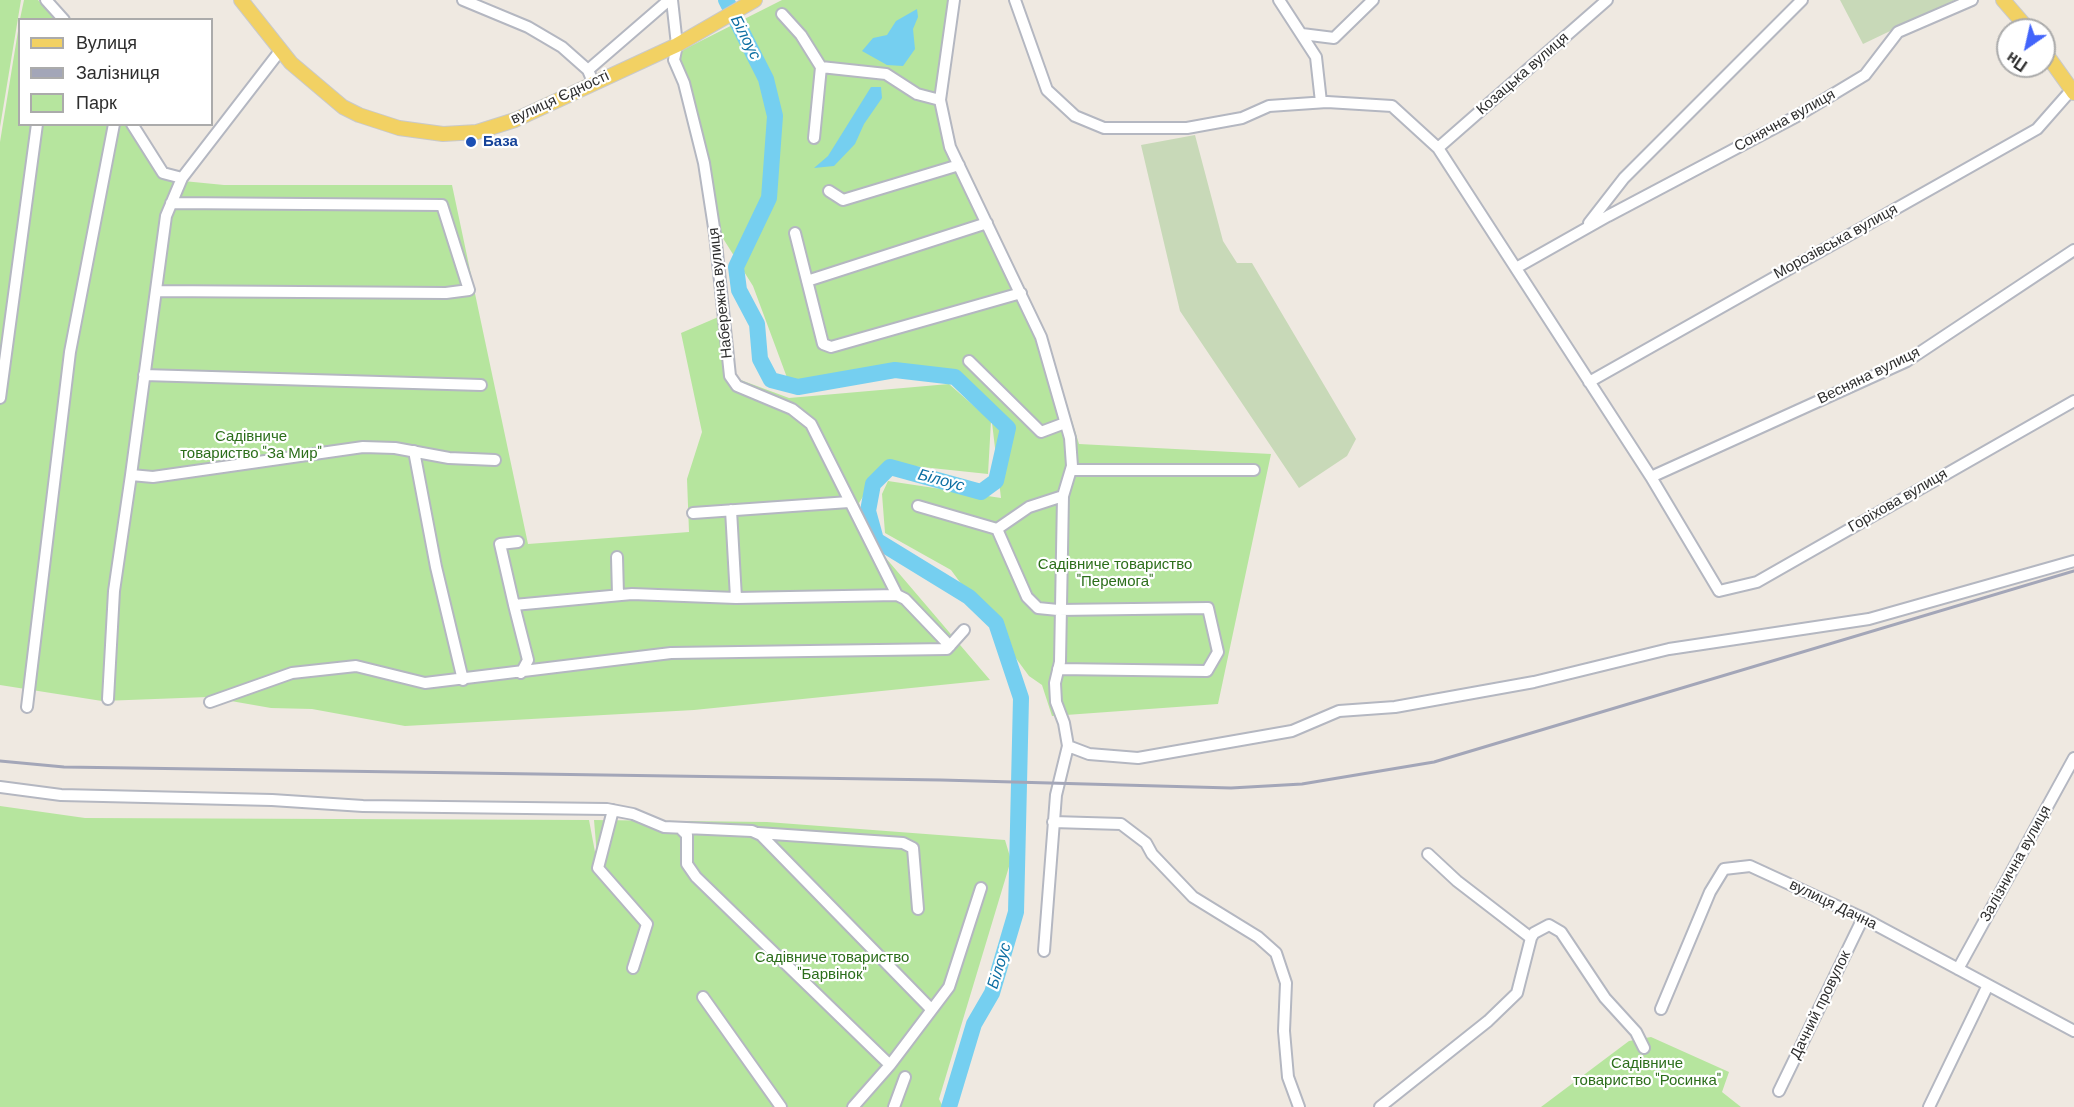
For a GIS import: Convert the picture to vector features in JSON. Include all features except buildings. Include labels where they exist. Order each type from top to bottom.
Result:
[{"type":"main road","name":"вулиця Єдності","points":[[240,0],[280,51],[314,85],[343,107],[377,122],[417,132],[459,134],[495,128],[590,76],[677,45],[755,0]]},
{"type":"main road","points":[[2003,0],[2018,18]]},
{"type":"main road","points":[[2056,67],[2073,90]]},
{"type":"street","points":[[463,0],[528,27],[562,47],[590,76],[670,0]]},
{"type":"street","name":"Набережна вулиця","points":[[670,0],[677,45],[674,60],[684,83],[706,173],[730,376],[737,386],[792,409],[811,424],[897,595]]},
{"type":"street","points":[[954,0],[940,100],[950,147],[1041,338],[1070,438],[1071,470],[1063,496],[1058,669],[1055,683],[1056,702],[1068,746],[1056,795],[1044,951]]},
{"type":"street","points":[[1015,0],[1047,90],[1075,116],[1104,128],[1187,128],[1242,118],[1269,106],[1321,102],[1392,106],[1438,148],[1651,477]]},
{"type":"street","points":[[1279,0],[1316,57],[1321,102]]},
{"type":"street","points":[[1302,34],[1334,38],[1373,0]]},
{"type":"street","name":"Козацька вулиця","points":[[1438,148],[1607,0]]},
{"type":"street","name":"Сонячна вулиця","points":[[1586,228],[1624,178],[1802,0]]},
{"type":"street","name":"Сонячна вулиця","points":[[1516,268],[1586,228],[1797,116],[1865,75],[1898,32],[1972,0]]},
{"type":"street","points":[[50,4],[62,18]]},
{"type":"street","points":[[782,14],[801,35],[821,67],[814,138]]},
{"type":"street","points":[[108,699],[114,591],[166,216],[182,178],[280,51]]},
{"type":"street","points":[[821,67],[886,74],[917,94],[940,100]]},
{"type":"street","name":"Морозівська вулиця","points":[[1590,382],[2037,129],[2073,90]]},
{"type":"street","points":[[0,398],[37,126]]},
{"type":"street","points":[[27,707],[70,352],[114,126]]},
{"type":"street","points":[[133,126],[163,173],[182,178]]},
{"type":"street","points":[[829,191],[843,200],[959,165]]},
{"type":"street","points":[[156,291],[446,293],[469,290],[442,205],[171,203]]},
{"type":"street","points":[[807,280],[987,223]]},
{"type":"street","points":[[795,233],[823,344],[831,347],[1021,293]]},
{"type":"street","name":"Весняна вулиця","points":[[1651,477],[1907,361],[2074,250]]},
{"type":"street","points":[[969,361],[1041,432],[1065,423]]},
{"type":"street","points":[[144,375],[481,385]]},
{"type":"street","name":"Горіхова вулиця","points":[[1651,477],[1719,591],[1757,582],[2074,401]]},
{"type":"street","points":[[131,475],[153,477],[363,447],[414,451],[449,458],[495,460]]},
{"type":"street","points":[[414,451],[436,567],[463,680]]},
{"type":"street","points":[[1071,470],[1254,470]]},
{"type":"street","points":[[997,530],[1029,507],[1063,496]]},
{"type":"street","points":[[693,513],[849,502]]},
{"type":"street","points":[[918,506],[997,530],[1028,597],[1038,608],[1059,610],[1208,608],[1218,652],[1207,671],[1058,669]]},
{"type":"street","points":[[731,510],[736,598]]},
{"type":"street","points":[[518,542],[500,544],[528,660],[521,673]]},
{"type":"street","points":[[617,557],[618,595]]},
{"type":"street","points":[[1068,746],[1089,754],[1138,758],[1292,731],[1339,711],[1395,707],[1534,682],[1669,649],[1869,619],[2074,561]]},
{"type":"street","points":[[514,605],[618,595],[736,598],[897,595],[905,599],[950,646]]},
{"type":"street","points":[[210,702],[292,673],[356,666],[425,683],[671,653],[947,649],[964,630]]},
{"type":"street","name":"Залізнична вулиця","points":[[1958,969],[2074,758]]},
{"type":"street","points":[[0,787],[61,795],[272,800],[363,806],[405,804],[613,810],[633,814],[664,827],[752,831],[903,843],[914,848],[918,909]]},
{"type":"street","points":[[613,810],[598,868],[647,924],[633,968]]},
{"type":"street","points":[[1053,822],[1121,824],[1146,843],[1152,854],[1192,897],[1258,937],[1276,953],[1286,983],[1284,1031],[1288,1077],[1299,1107]]},
{"type":"street","points":[[680,828],[687,835],[687,864],[696,877],[890,1065]]},
{"type":"street","points":[[758,833],[931,1010]]},
{"type":"street","points":[[1428,854],[1457,880],[1531,938]]},
{"type":"street","name":"вулиця Дачна","points":[[1661,1009],[1710,892],[1724,869],[1750,866],[1863,918],[2074,1031]]},
{"type":"street","points":[[853,1107],[890,1065],[949,987],[981,888]]},
{"type":"street","name":"Дачний провулок","points":[[1779,1091],[1863,918]]},
{"type":"street","points":[[1380,1107],[1488,1021],[1517,993],[1531,938],[1534,933],[1549,925],[1561,932],[1605,998],[1636,1032],[1644,1048]]},
{"type":"street","points":[[1929,1107],[1988,985]]},
{"type":"street","points":[[703,997],[781,1107]]},
{"type":"street","points":[[894,1107],[905,1077]]},
{"type":"green space","points":[[0,0],[21,0],[18,18],[0,127]]},
{"type":"green space","points":[[24,0],[38,0],[53,18],[20,18]]},
{"type":"green space","name":"Садівниче товариство \"Перемога\"","points":[[782,0],[953,0],[941,124],[1047,338],[1079,444],[1271,454],[1218,704],[1052,716],[1042,685],[1029,676],[951,570],[885,533],[882,494],[888,481],[1001,498],[990,406],[963,380],[937,368],[852,374],[789,383],[753,286],[719,232],[703,138],[675,54]]},
{"type":"green space","points":[[1840,0],[1955,0],[1863,44]]},
{"type":"green space","name":"Садівниче товариство \"За Мир\"","points":[[18,31],[18,126],[131,126],[163,179],[224,185],[452,185],[528,544],[689,532],[687,479],[702,432],[681,333],[723,315],[730,376],[789,398],[949,384],[991,421],[988,474],[884,463],[859,503],[873,543],[990,680],[694,710],[405,726],[312,709],[271,708],[208,697],[102,701],[0,685],[0,142]]},
{"type":"green space","points":[[1195,135],[1223,241],[1237,263],[1252,263],[1356,439],[1347,456],[1299,488],[1180,311],[1141,145]]},
{"type":"green space","name":"Садівниче товариство \"Барвінок\"","points":[[0,806],[85,818],[589,820],[598,868],[594,820],[767,822],[1005,840],[1011,860],[939,1099],[943,1107],[0,1107]]},
{"type":"green space","name":"Садівниче товариство \"Росинка\"","points":[[1651,1037],[1729,1072],[1722,1092],[1741,1107],[1541,1107],[1629,1041]]},
{"type":"water","points":[[917,9],[918,17],[913,29],[915,49],[903,66],[887,65],[862,51],[873,38],[887,35],[896,21]]},
{"type":"water","points":[[871,87],[881,87],[882,98],[864,124],[855,144],[834,166],[814,168],[828,156]]},
{"type":"waterway","name":"Білоус","points":[[726,0],[766,79],[775,116],[769,198],[736,267],[739,290],[757,324],[760,359],[771,380],[798,387],[895,370],[955,377],[1008,428],[996,481],[981,492],[890,467],[873,484],[868,511],[876,540],[969,597],[996,623],[1021,698],[1016,912],[992,993],[974,1024],[949,1107]]},
{"type":"railway","points":[[0,761],[64,767],[941,780],[1231,788],[1302,784],[1434,762],[2074,571]]},
{"type":"place","name":"База","points":[[471,142]]}]
